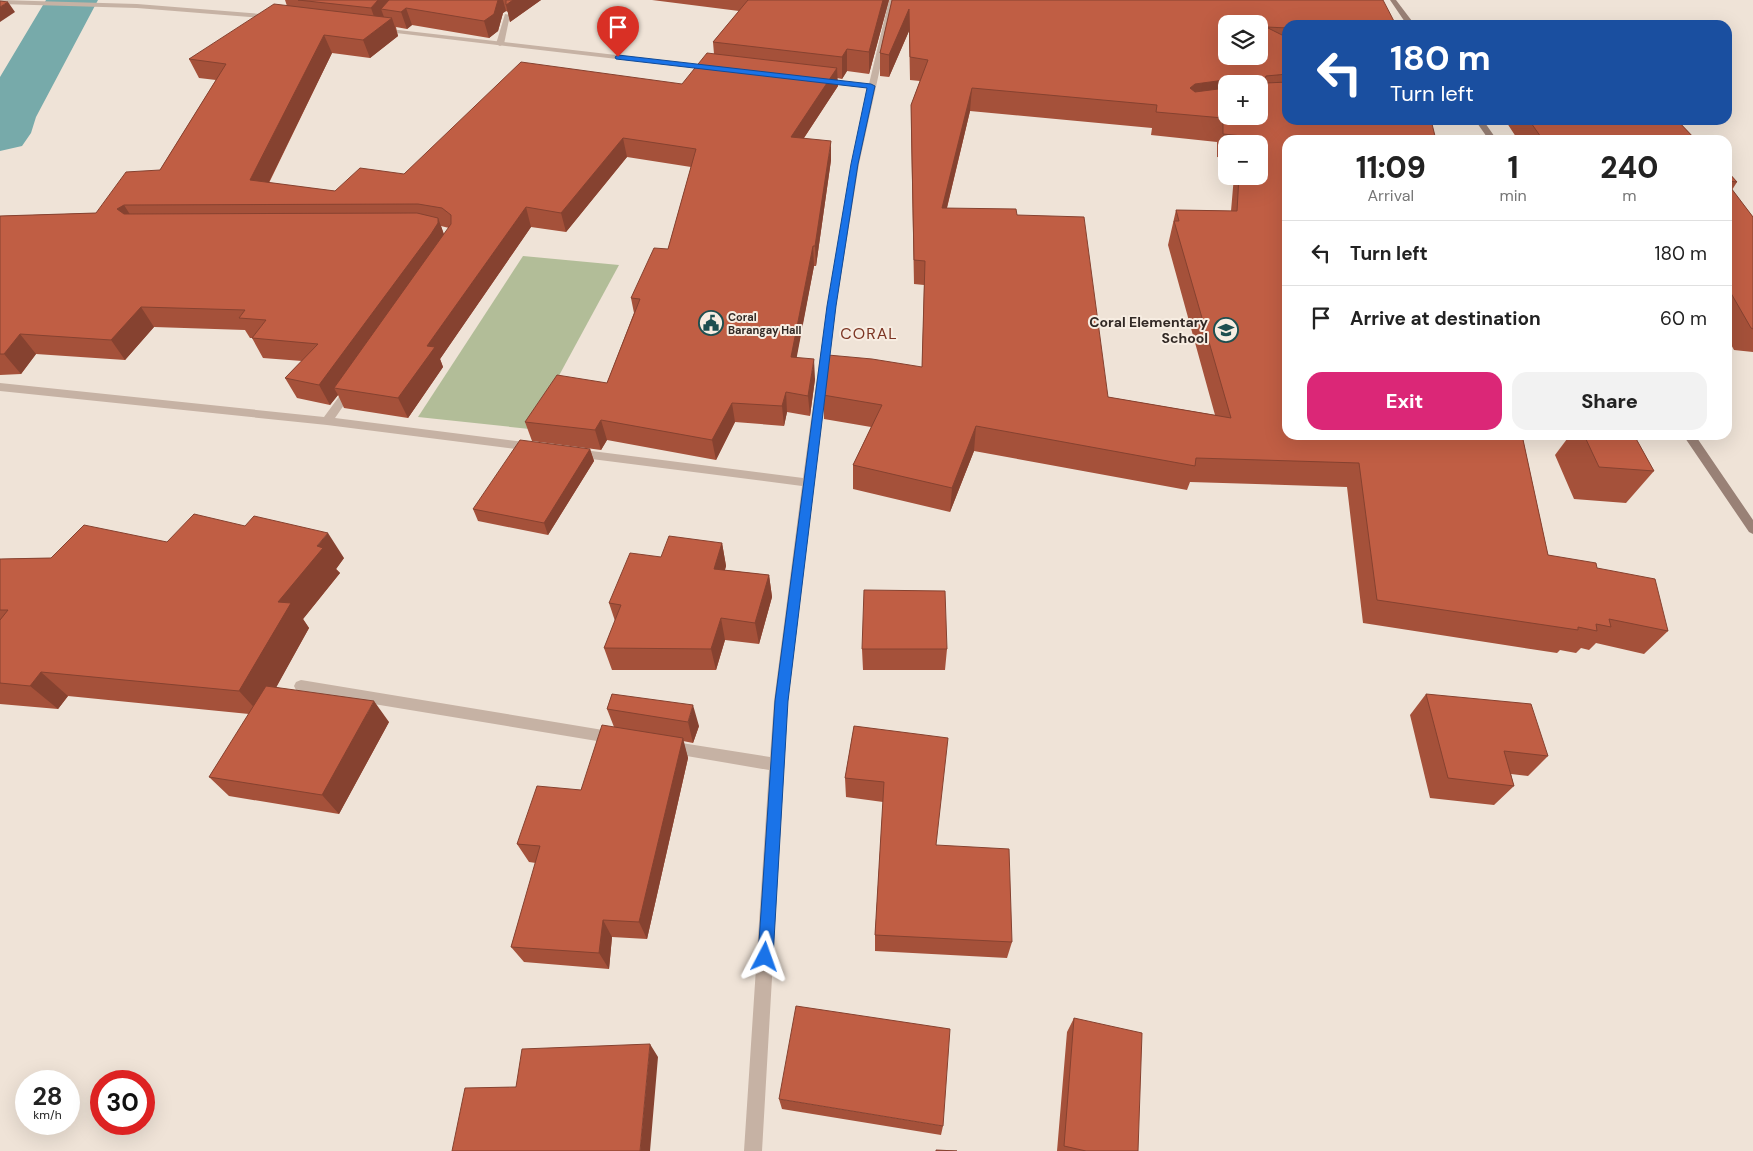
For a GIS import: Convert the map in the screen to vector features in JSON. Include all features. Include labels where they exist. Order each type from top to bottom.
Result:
[{"type":"main road","points":[[1393,0],[1407,20]]},
{"type":"main road","points":[[1692,440],[1753,529]]},
{"type":"street","points":[[753,1151],[781,701],[832,306],[855,164],[871,86],[892,0]]},
{"type":"street","points":[[0,2],[98,3],[203,9],[280,17]]},
{"type":"street","points":[[500,44],[507,15]]},
{"type":"street","points":[[379,29],[385,22]]},
{"type":"street","points":[[369,28],[716,69]]},
{"type":"street","points":[[813,80],[871,86]]},
{"type":"street","points":[[327,421],[355,382]]},
{"type":"street","points":[[0,386],[327,421],[544,449]]},
{"type":"street","points":[[563,451],[809,483]]},
{"type":"street","points":[[301,686],[632,741]]},
{"type":"street","points":[[651,744],[778,765]]},
{"type":"green space","points":[[523,256],[619,265],[530,429],[418,417]]},
{"type":"building","points":[[298,0],[378,0],[371,8]]},
{"type":"building","points":[[389,0],[498,0],[494,14],[484,21],[406,8],[401,12],[381,9]]},
{"type":"building","points":[[506,0],[513,0],[506,5]]},
{"type":"building","points":[[748,0],[883,0],[869,52],[847,49],[842,57],[713,42]]},
{"type":"building","points":[[892,0],[1383,0],[1393,20],[1282,20],[1282,28],[1268,27],[1268,15],[1218,15],[1218,65],[1268,65],[1268,28],[1282,35],[1282,75],[1218,75],[1218,81],[1195,84],[1190,88],[1195,92],[1218,89],[1218,118],[1156,112],[1157,105],[972,88],[942,208],[1016,209],[1017,215],[1084,217],[1108,397],[1231,418],[1174,221],[1179,221],[1176,210],[1237,211],[1238,185],[1268,185],[1268,135],[1223,134],[1223,125],[1268,125],[1268,83],[1282,82],[1282,125],[1432,125],[1435,135],[1282,135],[1282,440],[1523,440],[1548,555],[1596,563],[1597,568],[1655,579],[1668,631],[1609,619],[1611,627],[1596,624],[1597,631],[1578,627],[1578,630],[1377,600],[1359,463],[1196,458],[1195,466],[976,426],[952,488],[853,465],[882,405],[823,395],[828,355],[872,359],[922,367],[925,261],[914,260],[911,105],[928,60],[910,57],[909,9],[889,55],[880,53]]},
{"type":"building","points":[[0,1],[8,2],[0,7]]},
{"type":"building","points":[[274,4],[392,18],[363,40],[324,35],[250,180],[335,191],[360,168],[404,174],[521,62],[682,84],[707,53],[837,68],[791,137],[831,141],[815,246],[813,246],[791,357],[814,359],[808,396],[786,392],[782,406],[732,403],[712,440],[601,420],[595,430],[525,422],[557,375],[607,383],[640,299],[631,298],[654,248],[668,249],[696,149],[623,138],[561,213],[526,207],[427,346],[435,347],[398,398],[334,388],[451,224],[451,215],[442,208],[418,204],[124,205],[117,209],[124,214],[417,213],[438,218],[438,223],[431,234],[319,385],[285,378],[318,344],[252,338],[266,320],[239,318],[245,310],[141,307],[111,340],[20,334],[4,354],[0,354],[0,216],[96,213],[126,172],[160,170],[226,64],[189,59]]},
{"type":"building","points":[[1532,125],[1682,125],[1691,135],[1540,135]]},
{"type":"building","points":[[1732,189],[1753,217],[1753,329],[1732,295]]},
{"type":"building","points":[[520,440],[590,449],[544,523],[473,509]]},
{"type":"building","points":[[1586,440],[1637,440],[1654,471],[1599,467]]},
{"type":"building","points":[[194,514],[245,526],[254,516],[328,533],[317,546],[323,548],[278,602],[291,603],[239,691],[41,672],[30,686],[0,683],[0,620],[8,610],[0,610],[0,559],[51,558],[84,525],[167,542]]},
{"type":"building","points":[[669,536],[722,543],[714,569],[769,575],[755,623],[721,618],[711,649],[604,648],[621,605],[609,603],[630,553],[661,557]]},
{"type":"building","points":[[864,590],[945,591],[947,649],[862,649]]},
{"type":"building","points":[[266,686],[374,701],[322,795],[209,777]]},
{"type":"building","points":[[612,694],[693,705],[688,722],[607,709]]},
{"type":"building","points":[[1426,694],[1531,704],[1548,756],[1504,751],[1514,786],[1448,778]]},
{"type":"building","points":[[602,725],[683,738],[639,922],[603,920],[599,953],[511,947],[540,846],[517,844],[537,786],[581,790]]},
{"type":"building","points":[[854,726],[948,738],[936,845],[1009,849],[1012,942],[875,935],[884,782],[845,778]]},
{"type":"building","points":[[796,1006],[950,1029],[943,1126],[779,1099]]},
{"type":"building","points":[[1074,1018],[1142,1033],[1138,1151],[1086,1151],[1064,1146]]},
{"type":"building","points":[[650,1044],[640,1151],[452,1151],[465,1088],[516,1087],[522,1049]]},
{"type":"waterway","points":[[0,133],[6,117],[72,0]]},
{"type":"place","name":"Coral Barangay Hall","points":[[711,323]]},
{"type":"place","name":"Coral Elementary School","points":[[1226,330]]},
{"type":"district","name":"CORAL","points":[[869,333]]},
{"type":"route","points":[[618,57],[871,86],[855,164],[832,306],[781,701],[765,957]]}]
